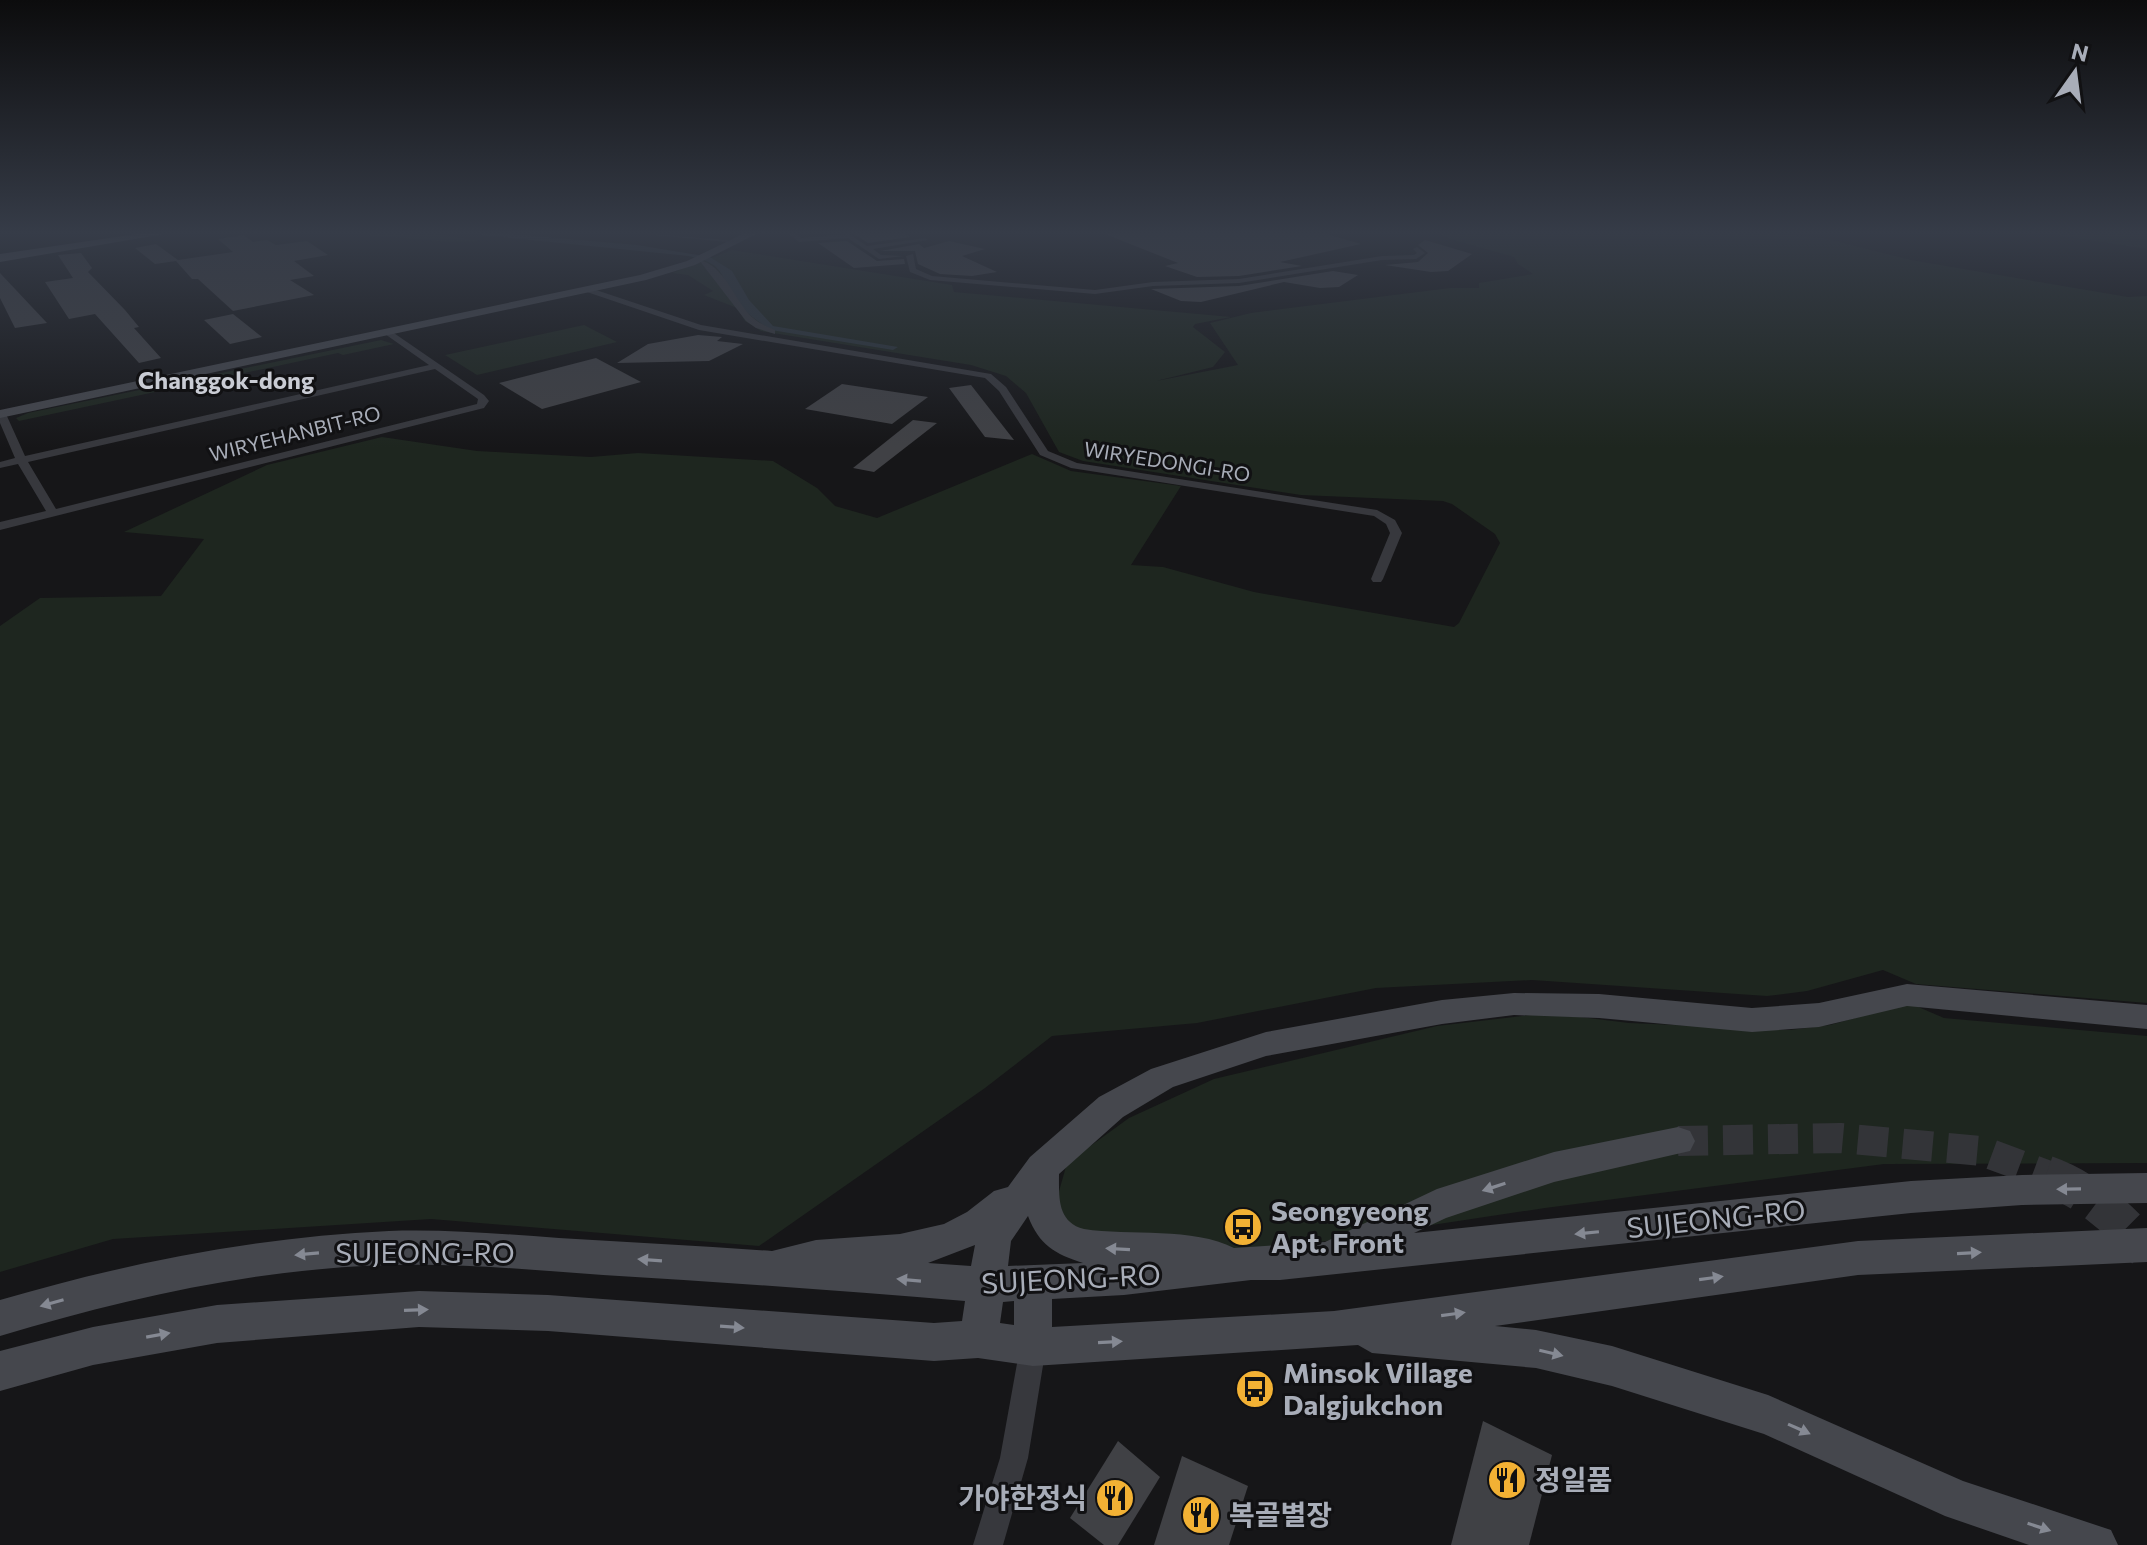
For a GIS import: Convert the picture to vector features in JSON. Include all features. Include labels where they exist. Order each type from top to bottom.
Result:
[{"type":"main road","points":[[0,414],[522,304]]},
{"type":"main road","points":[[767,1268],[818,1255],[917,1251],[950,1239],[984,1223],[1111,1107],[1176,1073],[1266,1044],[1442,1012],[1514,1004],[1556,1004],[1752,1020],[1819,1015],[1907,995],[2147,1017]]},
{"type":"main road","points":[[1324,1259],[1437,1205],[1554,1167],[1678,1141]]},
{"type":"main road","points":[[1042,1168],[1044,1209],[1050,1226],[1060,1237],[1112,1249],[1152,1250],[1251,1263]]},
{"type":"main road","points":[[978,1339],[994,1236],[1042,1168]]},
{"type":"main road","name":"SUJEONG-RO","points":[[0,1318],[89,1292],[204,1268],[302,1254],[392,1248],[498,1251],[987,1285],[1124,1278],[1251,1263],[1324,1259],[1911,1197],[2020,1190],[2147,1188]]},
{"type":"main road","points":[[0,1371],[93,1346],[217,1324],[419,1309],[548,1313],[934,1342],[978,1339],[1033,1347],[1334,1330],[1858,1258],[2147,1245]]},
{"type":"main road","points":[[1033,1282],[1033,1347]]},
{"type":"main road","points":[[1334,1330],[1536,1349],[1612,1366],[1768,1415],[1960,1501],[2096,1545]]},
{"type":"street","name":"WIRYEDONGI-RO","points":[[632,304],[699,327],[988,376],[1003,389],[1044,453],[1075,466],[1377,513],[1391,522],[1396,533],[1377,579]]},
{"type":"street","points":[[737,304],[761,329],[906,354]]},
{"type":"street","name":"WIRYEHANBIT-RO","points":[[0,526],[481,406],[484,401],[481,397],[388,332]]},
{"type":"street","name":"WIRYEHANBIT-RO","points":[[0,465],[435,366]]},
{"type":"street","points":[[0,414],[21,460],[53,513]]},
{"type":"street","points":[[988,1545],[1014,1458],[1033,1347]]},
{"type":"shaded area","points":[[727,304],[1088,304],[1231,317],[1193,327],[1225,352],[1213,367],[1156,381],[1238,365],[1210,323],[1251,313],[1322,304],[2147,304],[2147,1003],[1916,984],[1883,970],[1807,991],[1767,996],[1532,980],[1376,988],[1197,1023],[1052,1036],[985,1088],[759,1246],[431,1219],[113,1239],[0,1272],[0,626],[40,598],[161,596],[204,539],[124,532],[267,465],[382,437],[477,451],[591,457],[638,453],[773,461],[817,488],[835,506],[877,518],[1032,454],[1071,471],[1181,486],[1131,565],[1163,567],[1254,592],[1454,627],[1459,623],[1500,543],[1495,534],[1452,504],[1443,501],[1301,495],[1083,461],[1059,452],[1026,393],[1006,376],[971,365],[761,331],[745,321],[737,308]]},
{"type":"shaded area","points":[[753,304],[773,326],[898,347],[893,350],[771,330],[740,306]]},
{"type":"shaded area","points":[[584,325],[617,342],[477,375],[445,355]]},
{"type":"shaded area","points":[[381,340],[394,344],[343,355],[338,353],[19,421],[16,418],[28,413]]},
{"type":"shaded area","points":[[1909,1003],[1944,1018],[2147,1036],[2147,1163],[1884,1164],[1545,1208],[1266,1250],[1098,1253],[1050,1223],[1067,1163],[1129,1118],[1214,1079],[1437,1026],[1548,1013],[1629,1023],[1790,1030],[1830,1025]]},
{"type":"building","points":[[3,304],[29,304],[47,323],[15,328]]},
{"type":"building","points":[[59,304],[119,304],[139,327],[134,328],[161,358],[139,363],[95,314],[69,319]]},
{"type":"building","points":[[225,304],[268,304],[233,311]]},
{"type":"building","points":[[233,314],[262,337],[230,344],[204,320]]},
{"type":"building","points":[[698,335],[722,337],[717,341],[743,344],[709,361],[617,363],[648,344]]},
{"type":"building","points":[[596,358],[641,382],[542,409],[499,383]]},
{"type":"building","points":[[842,384],[928,397],[892,424],[805,409]]},
{"type":"building","points":[[971,385],[1014,440],[985,437],[949,388]]},
{"type":"building","points":[[913,420],[937,423],[874,472],[853,468]]},
{"type":"building","name":"정일품","points":[[1483,1421],[1552,1455],[1529,1545],[1451,1545]]},
{"type":"building","name":"가야한정식","points":[[1118,1441],[1160,1477],[1118,1545],[1104,1545],[1070,1518]]},
{"type":"building","name":"복골별장","points":[[1182,1456],[1248,1486],[1229,1545],[1154,1545]]},
{"type":"tunnel","points":[[1678,1141],[1840,1138],[1982,1151],[2052,1177]]},
{"type":"tunnel","points":[[2046,1175],[2075,1188],[2101,1206],[2147,1251]]},
{"type":"place","name":"Seongyeong Apt. Front","points":[[1243,1227]]},
{"type":"place","name":"Minsok Village Dalgjukchon","points":[[1255,1389]]},
{"type":"place","name":"정일품","points":[[1507,1480]]},
{"type":"place","name":"가야한정식","points":[[1115,1498]]},
{"type":"place","name":"복골별장","points":[[1201,1515]]},
{"type":"district","name":"Changgok-dong","points":[[226,381]]}]
